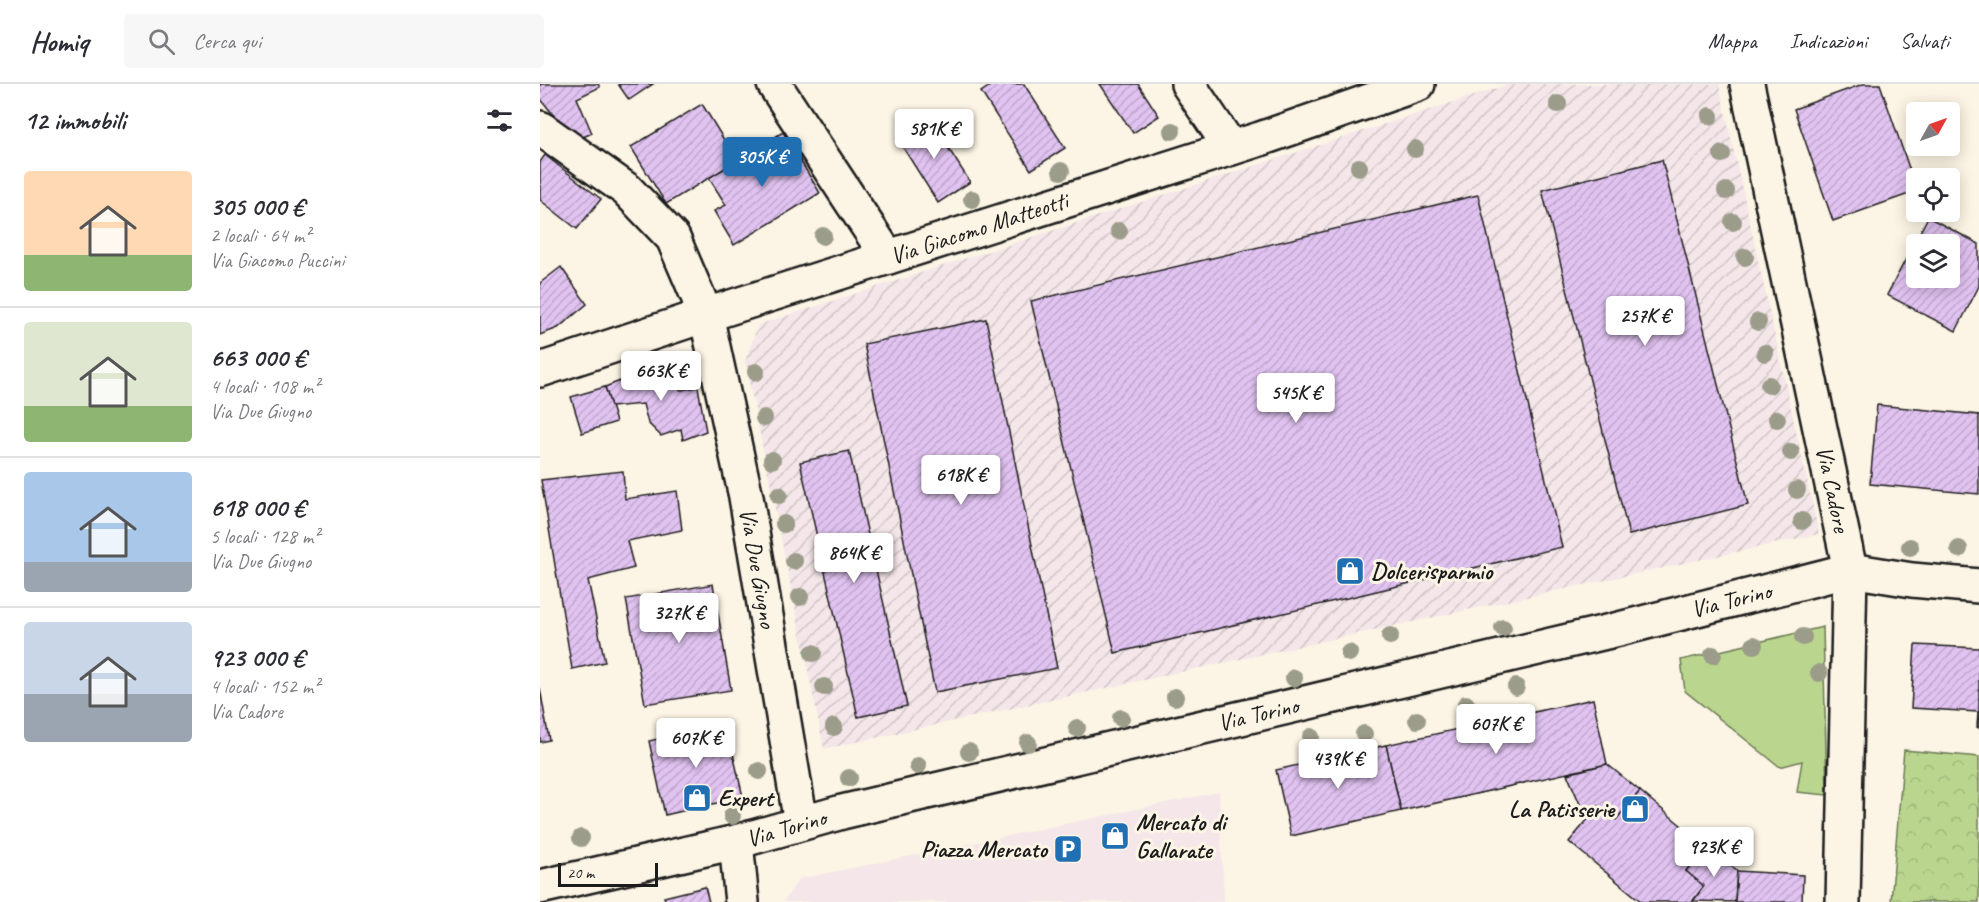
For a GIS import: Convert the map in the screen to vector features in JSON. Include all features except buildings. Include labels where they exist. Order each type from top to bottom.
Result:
[{"type":"street","points":[[774,84],[888,257]]},
{"type":"street","points":[[1188,84],[1231,148]]},
{"type":"street","name":"Via Giacomo Matteotti","points":[[540,370],[1231,148],[1418,84]]},
{"type":"street","name":"Via Cadore","points":[[1747,84],[1850,570],[1844,902]]},
{"type":"street","name":"Via Due Giugno","points":[[540,128],[627,190],[673,238],[706,315],[746,497],[801,823]]},
{"type":"street","name":"Via Torino","points":[[540,887],[736,842],[801,823],[1619,628],[1850,570],[1912,580],[1979,586]]},
{"type":"street","points":[[736,842],[742,902]]},
{"type":"shaded area","points":[[1510,84],[1719,84],[1819,534],[824,749],[745,361],[758,325]]},
{"type":"shaded area","name":"Mercato di Gallarate","points":[[1219,792],[1224,902],[783,902],[799,879]]},
{"type":"green space","points":[[1823,627],[1827,795],[1797,792],[1802,761],[1780,767],[1685,691],[1681,660]]},
{"type":"green space","points":[[1904,750],[1979,757],[1979,902],[1891,902]]},
{"type":"place","name":"Dolcerisparmio","points":[[1350,571]]},
{"type":"place","name":"Expert","points":[[697,798]]},
{"type":"place","name":"La Patisserie","points":[[1635,809]]},
{"type":"place","name":"Mercato di Gallarate","points":[[1115,836]]},
{"type":"place","name":"Piazza Mercato","points":[[1068,849]]}]
